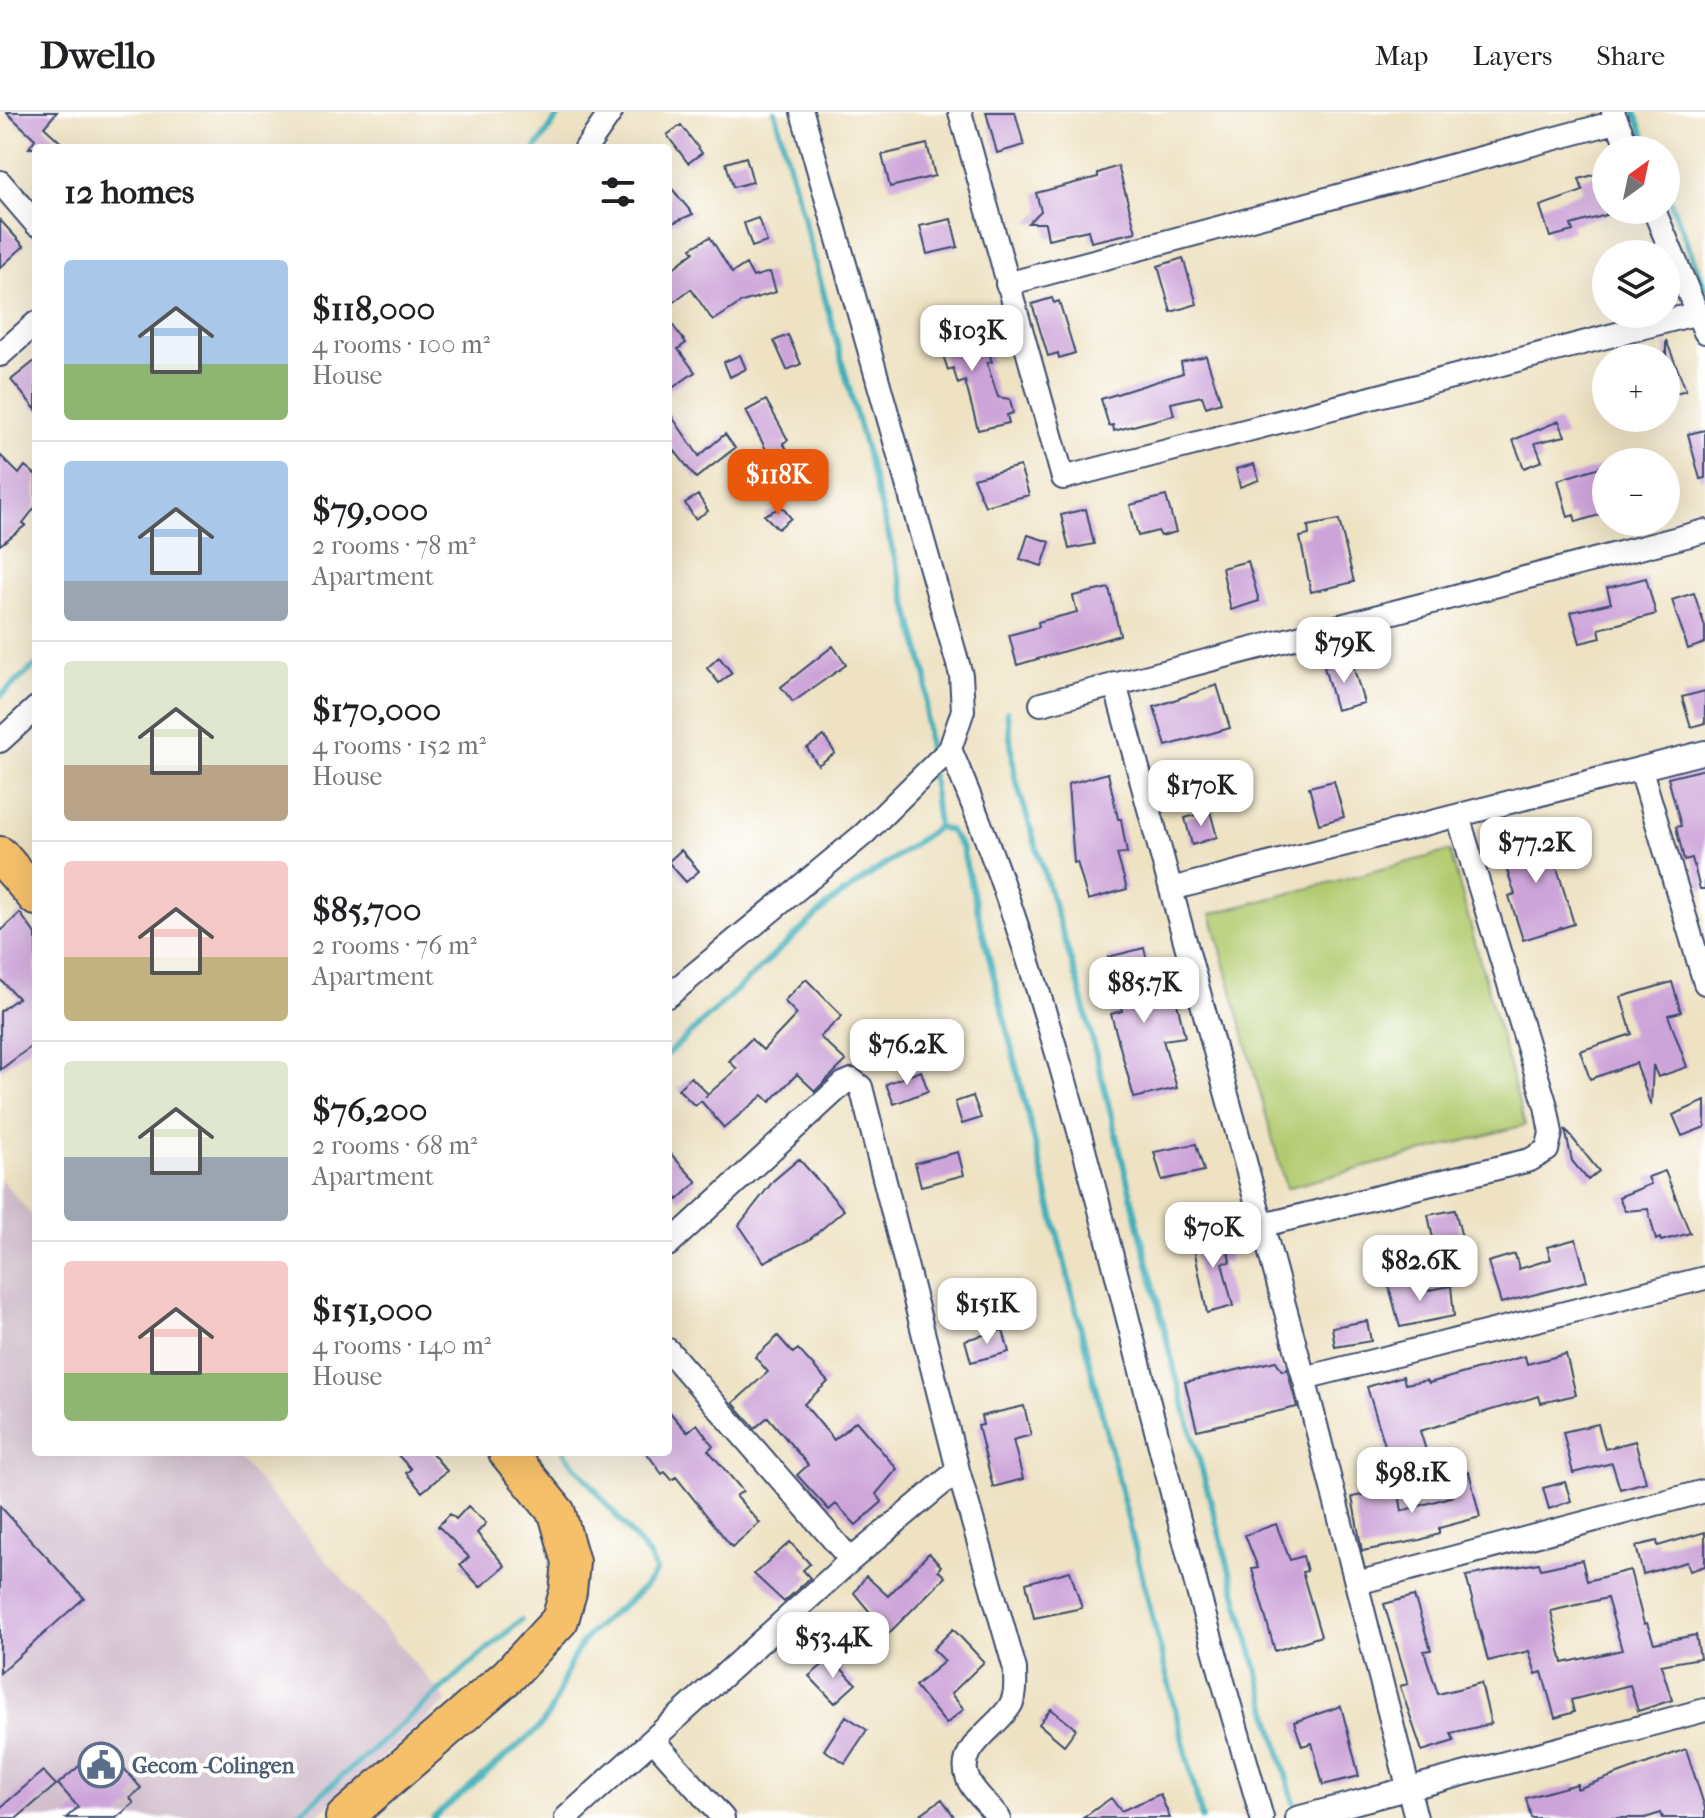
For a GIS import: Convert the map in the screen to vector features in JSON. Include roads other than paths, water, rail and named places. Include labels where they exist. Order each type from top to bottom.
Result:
[{"type":"main road","points":[[0,855],[32,892]]},
{"type":"main road","points":[[344,1818],[509,1675],[560,1620],[568,1592],[571,1562],[557,1513],[510,1456]]},
{"type":"street","points":[[589,144],[611,112]]},
{"type":"street","points":[[672,993],[864,834],[950,749],[963,710],[961,675],[802,112]]},
{"type":"street","points":[[960,112],[1063,478],[1701,323],[1660,224]]},
{"type":"street","points":[[1007,284],[1615,117],[1623,136]]},
{"type":"street","points":[[0,182],[32,219]]},
{"type":"street","points":[[0,355],[32,327]]},
{"type":"street","points":[[1041,704],[1705,531]]},
{"type":"street","points":[[1115,684],[1304,1378],[1416,1818]]},
{"type":"street","points":[[0,741],[32,712]]},
{"type":"street","points":[[950,749],[984,829],[1089,1159],[1187,1550],[1262,1818]]},
{"type":"street","points":[[1171,889],[1705,752]]},
{"type":"street","points":[[1641,770],[1705,983]]},
{"type":"street","points":[[1263,1225],[1530,1160],[1547,1150],[1551,1133],[1546,1106],[1458,816]]},
{"type":"street","points":[[672,1241],[843,1084],[852,1080],[861,1087],[958,1470],[1015,1669],[1016,1689],[1010,1706],[979,1739],[966,1763],[968,1779],[999,1818]]},
{"type":"street","points":[[1304,1378],[1705,1278]]},
{"type":"street","points":[[672,1355],[851,1560]]},
{"type":"street","points":[[566,1818],[851,1560],[958,1470]]},
{"type":"street","points":[[1357,1583],[1705,1491]]},
{"type":"street","points":[[1297,1818],[1705,1710]]},
{"type":"street","points":[[653,1740],[723,1818]]},
{"type":"waterway","points":[[539,144],[561,112]]},
{"type":"waterway","points":[[775,112],[927,678],[926,722],[930,760]]},
{"type":"waterway","points":[[1635,112],[1644,136]]},
{"type":"waterway","points":[[1680,224],[1705,288]]},
{"type":"waterway","points":[[0,696],[32,668]]},
{"type":"waterway","points":[[1007,712],[1015,777],[1080,990],[1175,1372],[1294,1804]]},
{"type":"waterway","points":[[932,775],[938,827]]},
{"type":"waterway","points":[[672,1050],[830,903],[938,827],[949,830],[962,848],[1202,1818]]},
{"type":"waterway","points":[[433,1818],[538,1729],[551,1710],[585,1639],[640,1591],[656,1571],[650,1557],[567,1456]]},
{"type":"waterway","points":[[294,1818],[521,1620]]},
{"type":"place","name":"Gecom -Colingen","points":[[101,1765]]}]
